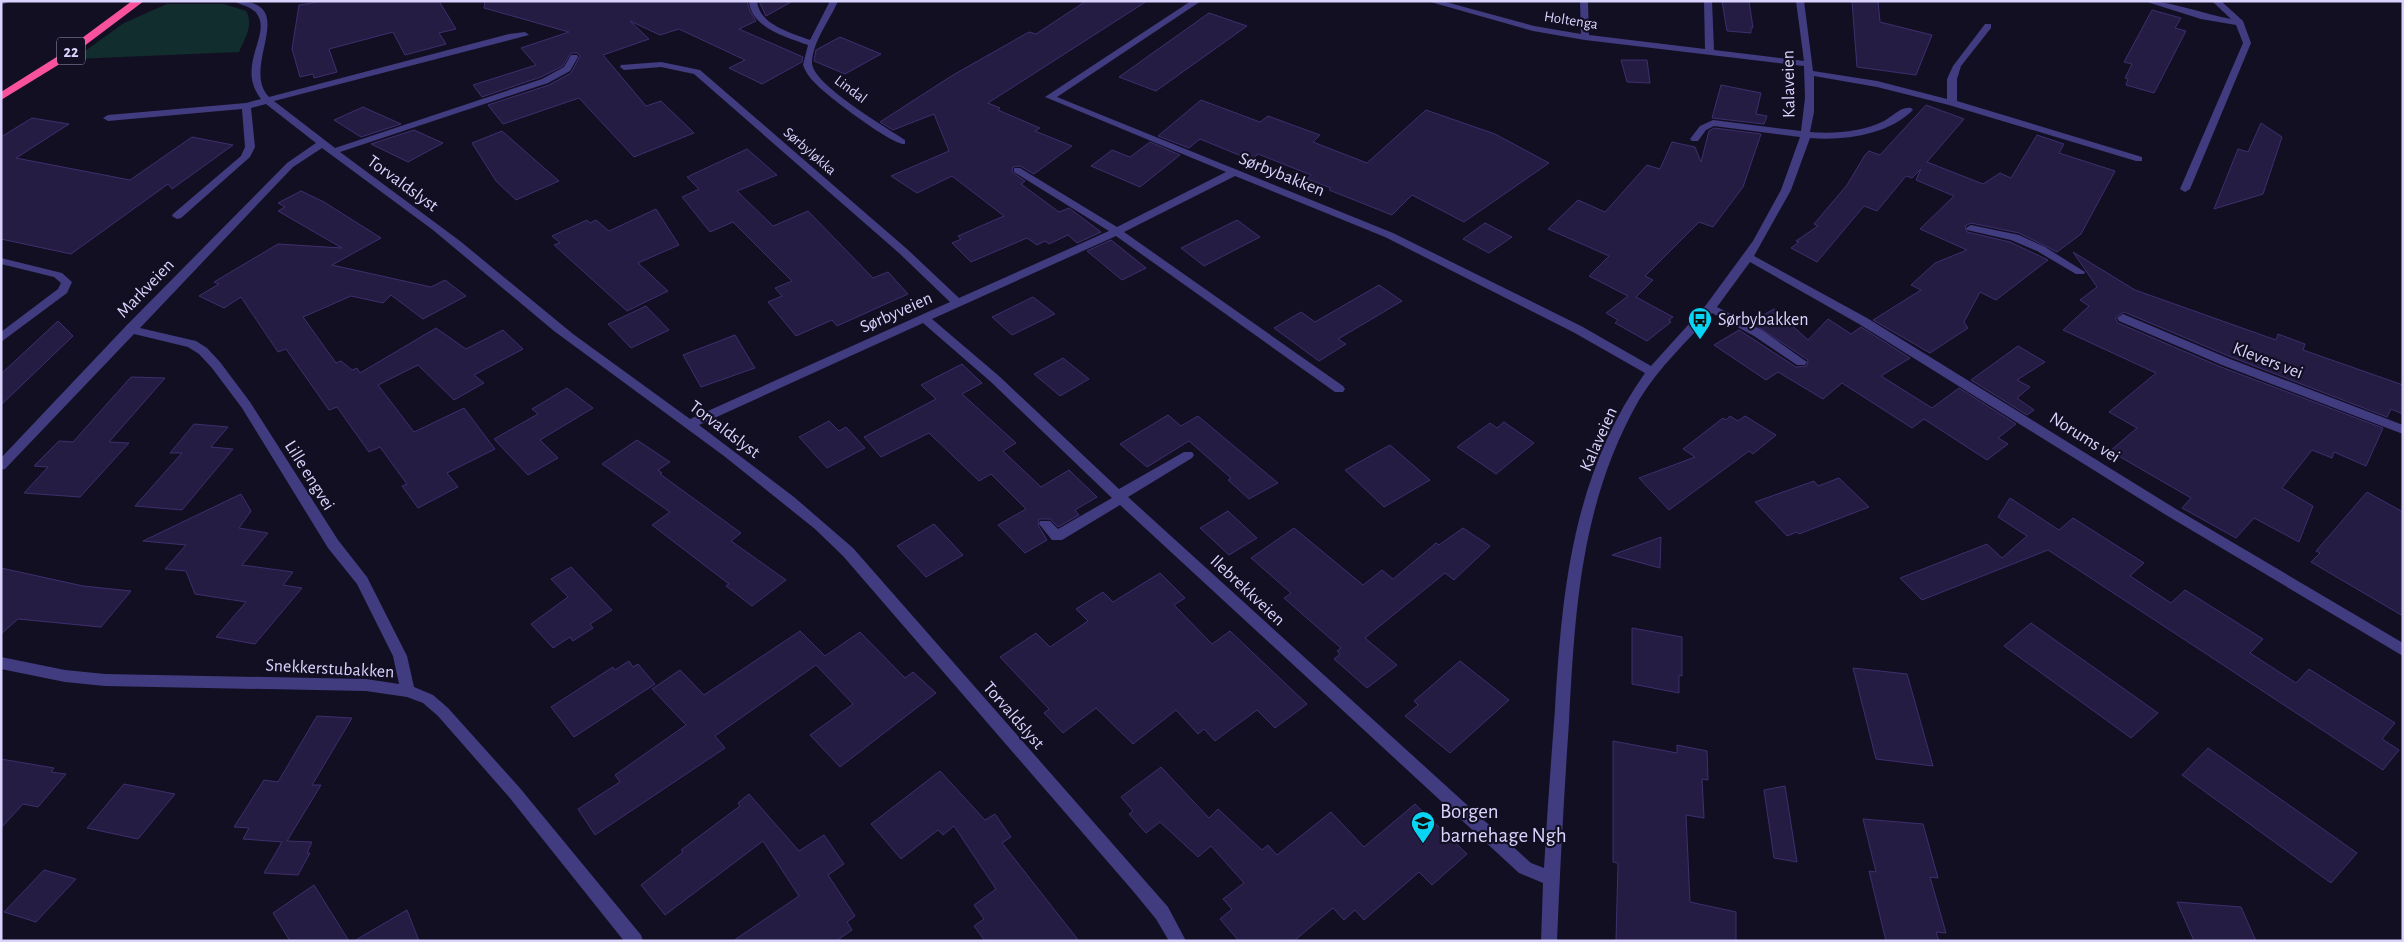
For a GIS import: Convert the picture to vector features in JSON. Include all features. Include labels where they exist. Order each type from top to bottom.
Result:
[{"type":"highway","name":"22","points":[[1,98],[59,60],[139,1]]},
{"type":"street","points":[[1,3],[7,1]]},
{"type":"street","name":"Torvaldslyst","points":[[238,1],[258,3],[261,10],[264,27],[255,80],[258,89],[267,100],[327,148],[456,242],[516,294],[601,360],[690,424],[810,515],[848,552],[1140,886],[1162,913],[1178,941]]},
{"type":"street","points":[[753,1],[752,9],[756,15],[784,33],[813,44]]},
{"type":"street","name":"Lindal","points":[[834,1],[824,25],[813,44],[807,65],[810,74],[835,97],[902,142]]},
{"type":"street","name":"Sørbybakken","points":[[1197,1],[1050,97],[1424,252],[1578,329],[1652,372]]},
{"type":"street","name":"Holtenga","points":[[1431,1],[1533,28],[1809,68],[1952,103]]},
{"type":"street","points":[[1584,1],[1585,37]]},
{"type":"street","points":[[1708,1],[1710,53]]},
{"type":"street","name":"Kalaveien","points":[[1549,941],[1567,616],[1573,572],[1590,505],[1612,447],[1636,398],[1652,372],[1710,308],[1787,192],[1797,169],[1809,111],[1809,68],[1800,1]]},
{"type":"street","points":[[2148,1],[2204,17],[2240,22]]},
{"type":"street","points":[[2185,189],[2246,43],[2245,31],[2240,22],[2216,1]]},
{"type":"street","points":[[1988,26],[1957,66],[1952,78],[1952,103],[2139,159]]},
{"type":"street","points":[[108,118],[246,106],[525,35]]},
{"type":"street","name":"Markveien","points":[[1,466],[290,165],[327,148],[545,81],[566,70],[574,57]]},
{"type":"street","name":"Sørbyløkka","points":[[624,68],[655,63],[697,72],[903,251],[957,303]]},
{"type":"street","points":[[177,216],[245,157],[250,147],[246,106]]},
{"type":"street","points":[[1695,139],[1703,128],[1713,123],[1805,135],[1847,135],[1880,128],[1893,122],[1908,110]]},
{"type":"street","points":[[1017,170],[1117,232],[1340,389]]},
{"type":"street","name":"Sørbyveien","points":[[690,424],[1117,232],[1234,172]]},
{"type":"street","points":[[1971,228],[1998,231],[2029,242],[2080,272]]},
{"type":"street","name":"Norums vei","points":[[1746,256],[1760,262],[1863,321],[2171,512],[2403,650]]},
{"type":"street","points":[[1,261],[58,274],[67,282],[62,291],[1,338]]},
{"type":"street","points":[[1710,308],[1758,333],[1802,362]]},
{"type":"street","name":"Klevers vei","points":[[2123,318],[2226,362],[2403,430]]},
{"type":"street","name":"Ilebrekkveien","points":[[925,319],[999,382],[1411,766],[1525,868],[1552,879]]},
{"type":"street","name":"Lille engvei","points":[[130,330],[192,344],[203,351],[216,365],[246,405],[333,544],[362,582],[400,656],[408,692]]},
{"type":"street","points":[[1045,524],[1057,536],[1188,455]]},
{"type":"street","name":"Snekkerstubakken","points":[[1,664],[65,676],[105,680],[358,685],[408,692],[428,699],[468,740],[514,792],[635,941]]},
{"type":"green space","points":[[167,4],[224,4],[246,11],[249,26],[239,52],[74,59],[124,23]]},
{"type":"building","points":[[324,1],[439,1],[456,29],[439,33],[446,44],[405,55],[393,32],[329,49],[337,72],[314,78],[313,74],[300,77],[292,49],[299,5]]},
{"type":"building","points":[[485,1],[747,1],[756,21],[739,29],[803,57],[802,62],[762,84],[729,68],[745,60],[679,29],[660,35],[630,21],[649,39],[603,55],[646,106],[661,101],[694,133],[634,157],[579,98],[503,124],[488,105],[549,85],[571,73],[580,56],[577,53],[571,53],[563,66],[541,77],[482,97],[473,85],[536,65],[521,48],[569,32],[484,8]]},
{"type":"building","points":[[759,1],[793,1],[766,16]]},
{"type":"building","points":[[1086,1],[1147,1],[988,103],[1000,108],[998,110],[1040,128],[1035,131],[1072,146],[1034,174],[1020,166],[1013,167],[1012,172],[1025,181],[1021,184],[1059,212],[1069,208],[1101,232],[1077,243],[1068,235],[1049,244],[1045,241],[1037,245],[1027,238],[971,262],[952,243],[961,239],[958,236],[1004,216],[952,176],[917,193],[891,176],[949,151],[934,114],[893,130],[880,122],[953,75],[1029,32],[1036,34]]},
{"type":"building","points":[[1722,1],[1749,1],[1753,28],[1751,28],[1751,33],[1727,31]]},
{"type":"building","points":[[1852,1],[1878,1],[1880,22],[1932,35],[1916,75],[1857,67]]},
{"type":"building","points":[[2152,10],[2181,18],[2175,28],[2186,31],[2154,93],[2126,85],[2128,79],[2125,78],[2132,64],[2124,62]]},
{"type":"building","points":[[1209,13],[1247,26],[1156,91],[1119,77]]},
{"type":"building","points":[[840,37],[881,54],[845,74],[814,61],[816,50]]},
{"type":"building","points":[[1621,60],[1647,60],[1650,83],[1627,82]]},
{"type":"building","points":[[1721,85],[1761,93],[1756,114],[1767,116],[1764,124],[1712,118]]},
{"type":"building","points":[[1201,100],[1260,122],[1268,116],[1320,135],[1313,142],[1367,163],[1426,110],[1495,134],[1549,163],[1464,222],[1412,195],[1392,215],[1329,190],[1331,188],[1307,179],[1311,175],[1258,154],[1251,160],[1200,139],[1189,148],[1158,136]]},
{"type":"building","points":[[1926,105],[1964,119],[1927,162],[1983,184],[2000,173],[2011,178],[2037,135],[2064,144],[2059,153],[2115,171],[2081,234],[2057,252],[2019,233],[1971,223],[1965,226],[1967,232],[2010,242],[2048,260],[1996,300],[1980,292],[1964,322],[1968,328],[1930,353],[1873,320],[1921,290],[1911,285],[1935,263],[1967,250],[1920,229],[1954,196],[1916,180],[1921,169],[1912,178],[1906,176],[1877,211],[1864,206],[1817,262],[1791,248],[1799,242],[1796,241],[1818,226],[1814,224],[1847,185],[1865,155],[1869,151],[1880,155]]},
{"type":"building","points":[[363,107],[401,124],[361,137],[334,120]]},
{"type":"building","points":[[32,118],[69,124],[16,158],[130,180],[192,137],[233,145],[172,189],[168,184],[71,254],[1,239],[1,137]]},
{"type":"building","points":[[2261,123],[2282,137],[2263,194],[2214,209],[2238,149],[2248,152]]},
{"type":"building","points":[[1714,128],[1761,134],[1743,187],[1713,227],[1699,222],[1645,276],[1653,280],[1636,297],[1673,317],[1669,320],[1671,322],[1647,341],[1615,323],[1618,320],[1606,313],[1628,296],[1589,276],[1609,256],[1548,229],[1578,200],[1605,212],[1647,165],[1660,169],[1672,142],[1695,147],[1701,162],[1709,131]]},
{"type":"building","points":[[414,130],[443,143],[408,162],[371,144]]},
{"type":"building","points":[[502,131],[559,181],[516,200],[496,181],[472,143]]},
{"type":"building","points":[[1150,142],[1180,155],[1140,187],[1091,166],[1112,150],[1130,157]]},
{"type":"building","points":[[747,149],[777,175],[737,191],[773,226],[808,211],[873,278],[888,272],[908,294],[837,326],[832,320],[796,336],[768,302],[782,296],[775,288],[792,281],[733,222],[710,232],[682,197],[699,189],[687,177]]},
{"type":"building","points":[[301,191],[324,202],[381,238],[332,265],[431,287],[445,280],[466,296],[423,319],[391,295],[383,303],[351,296],[303,317],[336,363],[341,361],[352,370],[357,368],[360,373],[436,328],[466,349],[503,330],[523,349],[474,375],[484,383],[454,400],[418,365],[378,385],[414,432],[464,408],[495,449],[447,473],[458,487],[418,508],[402,486],[407,484],[380,447],[369,452],[337,407],[329,410],[286,349],[278,352],[241,297],[224,308],[199,296],[219,284],[214,282],[278,244],[342,248],[278,211],[285,207],[278,203]]},
{"type":"building","points":[[656,209],[679,245],[638,263],[668,291],[627,311],[554,245],[560,243],[552,236],[587,220],[590,223],[596,220],[609,231]]},
{"type":"building","points":[[1237,220],[1260,237],[1204,266],[1181,248]]},
{"type":"building","points":[[1485,223],[1512,237],[1489,253],[1463,239]]},
{"type":"building","points":[[1111,240],[1146,268],[1122,280],[1087,251]]},
{"type":"building","points":[[2073,252],[2135,290],[2276,340],[2278,334],[2305,344],[2303,350],[2403,385],[2403,414],[2391,409],[2387,417],[2231,357],[2124,312],[2115,318],[2118,323],[2221,367],[2383,428],[2366,466],[2334,452],[2332,458],[2312,450],[2282,488],[2313,506],[2299,542],[2254,518],[2236,538],[2182,508],[2191,498],[2110,451],[2137,428],[2109,412],[2156,373],[2063,330],[2089,306],[2080,300],[2097,287]]},
{"type":"building","points":[[1379,285],[1402,301],[1338,339],[1346,344],[1319,361],[1274,328],[1301,312],[1315,322]]},
{"type":"building","points":[[1033,297],[1055,314],[1012,335],[992,317]]},
{"type":"building","points":[[646,306],[669,330],[631,348],[608,324]]},
{"type":"building","points":[[1774,309],[1808,340],[1828,319],[1851,334],[1861,327],[1910,358],[1881,376],[1932,408],[1959,388],[2016,424],[1998,438],[2008,444],[1987,460],[1924,419],[1912,428],[1842,383],[1823,399],[1778,372],[1766,380],[1714,345],[1739,330],[1796,367],[1807,366],[1808,360],[1751,322]]},
{"type":"building","points":[[58,321],[73,336],[1,405],[1,374]]},
{"type":"building","points":[[735,335],[755,368],[701,387],[683,355]]},
{"type":"building","points":[[2018,346],[2045,362],[2017,380],[2030,387],[2017,398],[2034,410],[2027,415],[1971,380]]},
{"type":"building","points":[[1063,358],[1089,379],[1060,396],[1034,374]]},
{"type":"building","points":[[962,364],[982,383],[962,394],[1016,443],[1003,451],[1041,487],[1069,470],[1097,497],[1075,510],[1079,515],[1058,527],[1050,519],[1039,519],[1038,525],[1047,540],[1025,553],[998,525],[1026,509],[991,474],[979,481],[929,433],[881,457],[864,437],[936,399],[921,385]]},
{"type":"building","points":[[131,377],[165,378],[109,442],[129,443],[80,497],[24,493],[48,467],[34,466],[59,441],[73,442]]},
{"type":"building","points":[[567,388],[593,408],[540,440],[558,458],[528,475],[494,439],[538,414],[532,409]]},
{"type":"building","points":[[1168,415],[1181,426],[1198,416],[1278,483],[1249,499],[1228,480],[1231,478],[1189,441],[1147,467],[1120,444]]},
{"type":"building","points":[[1730,416],[1738,421],[1745,416],[1776,435],[1753,454],[1749,451],[1669,510],[1639,478],[1695,457],[1683,449],[1723,418],[1726,420]]},
{"type":"building","points":[[829,421],[839,431],[846,427],[865,448],[827,468],[799,437]]},
{"type":"building","points":[[1504,422],[1534,443],[1496,474],[1457,447],[1490,423],[1497,428]]},
{"type":"building","points":[[194,424],[228,427],[211,447],[233,449],[182,510],[135,506],[182,453],[170,453]]},
{"type":"building","points":[[637,440],[670,462],[658,470],[662,473],[660,474],[741,533],[731,541],[786,580],[752,606],[726,586],[729,584],[652,525],[670,512],[602,464]]},
{"type":"building","points":[[1390,445],[1430,480],[1384,507],[1345,470]]},
{"type":"building","points":[[1839,478],[1869,507],[1799,534],[1797,532],[1787,536],[1755,502],[1814,481],[1818,486]]},
{"type":"building","points":[[2367,492],[2403,512],[2403,616],[2311,562],[2320,553],[2316,551]]},
{"type":"building","points":[[241,494],[251,511],[239,528],[268,533],[242,565],[293,572],[283,585],[302,588],[255,644],[216,637],[246,602],[195,594],[186,571],[165,569],[186,545],[143,541]]},
{"type":"building","points":[[2010,498],[2059,530],[2073,518],[2144,563],[2130,576],[2171,603],[2185,590],[2263,639],[2250,653],[2296,683],[2309,669],[2395,723],[2382,739],[2399,750],[2383,770],[2048,550],[1922,600],[1900,578],[1987,544],[2002,558],[2027,536],[1998,517]]},
{"type":"building","points":[[1228,511],[1257,538],[1229,555],[1200,528]]},
{"type":"building","points":[[934,524],[963,555],[926,577],[897,546]]},
{"type":"building","points":[[1294,528],[1363,585],[1382,570],[1393,579],[1436,543],[1439,545],[1463,528],[1490,546],[1454,580],[1445,573],[1365,638],[1397,665],[1367,688],[1334,659],[1340,654],[1337,651],[1341,648],[1284,598],[1291,593],[1251,558]]},
{"type":"building","points":[[1661,537],[1660,568],[1612,555]]},
{"type":"building","points":[[571,567],[612,610],[590,624],[593,628],[573,641],[570,637],[553,648],[531,624],[568,597],[551,579]]},
{"type":"building","points":[[1,568],[83,586],[131,591],[101,627],[18,619],[1,634]]},
{"type":"building","points":[[1160,573],[1185,598],[1174,605],[1212,644],[1230,631],[1307,704],[1275,728],[1257,710],[1215,741],[1204,729],[1198,734],[1176,710],[1133,744],[1096,708],[1063,733],[1044,713],[1049,709],[1000,657],[1036,633],[1050,647],[1088,621],[1076,609],[1103,592],[1113,602]]},
{"type":"building","points":[[2031,623],[2158,713],[2131,738],[2004,646]]},
{"type":"building","points":[[1632,628],[1682,637],[1682,676],[1679,675],[1679,693],[1632,684]]},
{"type":"building","points":[[800,631],[825,656],[860,632],[905,678],[913,672],[936,693],[840,767],[810,735],[853,704],[816,665],[715,736],[725,748],[595,835],[578,809],[620,782],[615,775],[686,725],[652,689],[680,670],[704,695]]},
{"type":"building","points":[[629,661],[633,667],[638,664],[655,684],[574,737],[551,707],[613,667],[615,670]]},
{"type":"building","points":[[1460,661],[1509,700],[1450,753],[1405,716],[1418,705],[1414,701]]},
{"type":"building","points":[[1853,668],[1907,674],[1933,766],[1876,759]]},
{"type":"building","points":[[317,716],[352,718],[312,785],[321,785],[287,841],[312,842],[307,853],[310,853],[298,875],[264,873],[282,842],[243,839],[249,828],[234,827],[264,780],[278,782]]},
{"type":"building","points":[[1613,741],[1677,753],[1677,745],[1707,751],[1708,780],[1702,779],[1704,818],[1686,815],[1690,902],[1736,912],[1736,941],[1616,941],[1618,863],[1613,862]]},
{"type":"building","points":[[2208,748],[2357,853],[2331,883],[2182,775]]},
{"type":"building","points":[[1,759],[54,768],[51,772],[66,774],[38,807],[23,804],[1,828]]},
{"type":"building","points":[[1161,767],[1209,818],[1218,809],[1262,850],[1268,845],[1277,855],[1331,812],[1364,847],[1415,804],[1467,854],[1432,885],[1419,872],[1364,920],[1355,910],[1344,920],[1333,908],[1294,941],[1239,941],[1220,919],[1232,909],[1223,899],[1244,883],[1211,846],[1198,857],[1160,822],[1146,833],[1129,814],[1133,811],[1121,797]]},
{"type":"building","points":[[940,771],[985,820],[995,814],[1011,837],[1002,843],[1079,941],[985,941],[974,926],[984,919],[974,905],[996,889],[954,826],[943,835],[938,830],[901,859],[871,824]]},
{"type":"building","points":[[124,784],[175,794],[138,839],[87,828]]},
{"type":"building","points":[[1785,786],[1797,862],[1774,858],[1764,790]]},
{"type":"building","points":[[749,794],[799,851],[824,835],[844,864],[828,875],[855,916],[847,922],[852,930],[836,941],[733,941],[799,896],[763,841],[665,915],[641,885],[683,852],[681,850],[740,806],[738,803]]},
{"type":"building","points":[[1863,819],[1923,824],[1938,878],[1930,877],[1946,933],[1936,932],[1939,941],[1886,941],[1869,871],[1876,872]]},
{"type":"building","points":[[44,870],[76,879],[36,922],[4,912]]},
{"type":"building","points":[[314,885],[349,941],[290,941],[273,913]]},
{"type":"building","points":[[2177,902],[2241,907],[2256,941],[2194,941]]},
{"type":"building","points":[[407,910],[419,941],[354,941]]},
{"type":"place","name":"Sørbybakken","points":[[1700,340]]},
{"type":"place","name":"Borgen barnehage Ngh","points":[[1423,844]]}]
